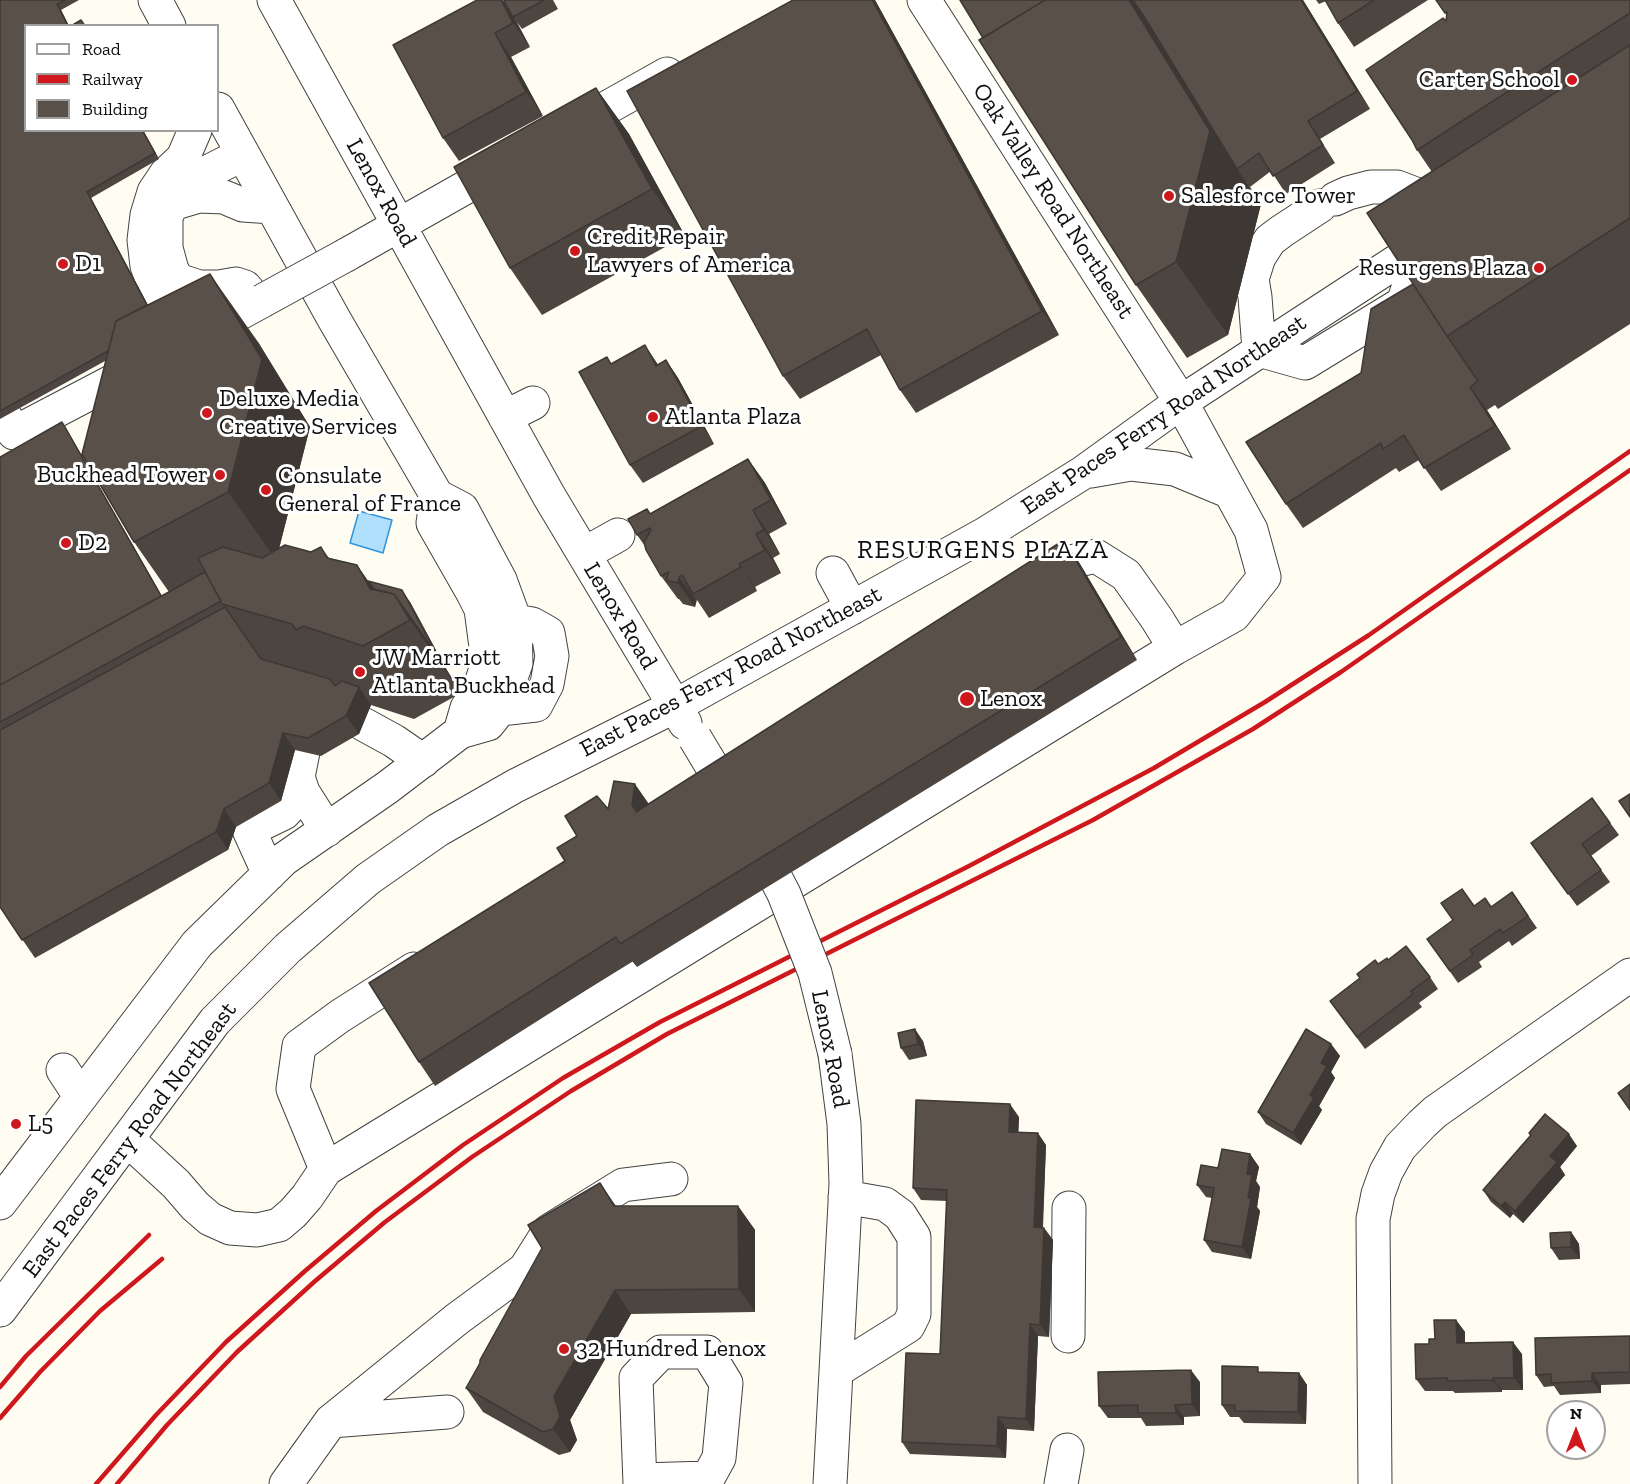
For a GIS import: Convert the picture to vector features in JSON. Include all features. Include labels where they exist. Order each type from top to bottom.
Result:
[{"type":"street","points":[[154,0],[169,24]]},
{"type":"street","name":"Lenox Road","points":[[274,0],[415,254],[519,410],[584,554],[755,838],[784,894],[815,973],[835,1054],[844,1124],[845,1197],[830,1484]]},
{"type":"street","name":"Oak Valley Road Northeast","points":[[924,0],[1181,402],[1251,530],[1264,577],[1234,615],[1175,648]]},
{"type":"street","points":[[25,437],[196,337],[399,226],[697,57]]},
{"type":"street","points":[[196,337],[156,290],[147,266],[144,240],[147,215],[154,192],[189,144],[208,152],[231,133]]},
{"type":"street","points":[[196,337],[166,248],[166,217],[177,193],[198,177],[231,133]]},
{"type":"street","points":[[0,1203],[27,1146],[72,1083],[197,944],[284,859],[388,787],[460,732],[488,724],[500,709],[536,705],[547,684],[552,656],[548,633],[532,624],[514,621],[500,580],[462,509],[437,496],[334,319],[231,133]]},
{"type":"street","name":"East Paces Ferry Road Northeast","points":[[0,1310],[215,1021],[288,948],[368,879],[438,830],[515,786],[675,706],[985,534],[1083,472],[1259,350],[1462,219],[1418,195],[1397,188],[1371,187],[1348,193],[1328,202],[1282,231],[1270,240],[1259,257],[1252,279],[1259,350]]},
{"type":"street","points":[[172,204],[199,196],[224,197],[243,205],[272,207]]},
{"type":"street","points":[[178,280],[199,286],[219,287],[236,284],[245,287],[260,302]]},
{"type":"street","points":[[1083,472],[1131,464],[1157,466],[1175,469],[1228,490]]},
{"type":"street","points":[[437,496],[433,523],[481,609],[488,662],[480,687],[467,708],[460,732]]},
{"type":"street","points":[[584,554],[618,535]]},
{"type":"street","points":[[128,1139],[210,1219],[230,1228],[257,1230],[279,1224],[293,1213],[326,1170],[1175,648],[1156,616],[1126,575],[1096,556],[1058,565],[1018,590]]},
{"type":"street","points":[[833,573],[852,608]]},
{"type":"street","points":[[363,724],[394,741],[423,761]]},
{"type":"street","points":[[303,752],[298,777],[303,792],[327,830]]},
{"type":"street","points":[[269,874],[246,826],[284,813],[303,792]]},
{"type":"street","points":[[326,1170],[293,1089],[299,1046],[340,1016],[441,952]]},
{"type":"street","points":[[1375,1484],[1373,1219],[1378,1194],[1386,1172],[1400,1147],[1435,1112],[1630,975]]},
{"type":"street","points":[[286,1484],[331,1421],[457,1319],[525,1269],[549,1231],[623,1185],[671,1179]]},
{"type":"street","points":[[836,1371],[908,1326],[914,1314],[914,1237],[900,1215],[885,1204],[845,1197]]},
{"type":"street","points":[[1068,1336],[1069,1208]]},
{"type":"street","points":[[331,1421],[447,1412]]},
{"type":"street","points":[[1061,1484],[1067,1450]]},
{"type":"water","points":[[359,511],[392,520],[383,553],[350,543]]},
{"type":"building","name":"D1","points":[[0,0],[65,0],[57,4],[67,24],[24,24],[24,132],[143,132],[155,153],[87,192],[147,305],[116,321],[108,351],[0,411]]},
{"type":"building","points":[[477,0],[501,0],[513,23],[495,33],[526,92],[443,138],[393,45]]},
{"type":"building","points":[[544,0],[513,17],[504,1]]},
{"type":"building","points":[[793,0],[872,0],[1042,311],[900,390],[867,329],[783,376],[627,91]]},
{"type":"building","points":[[960,0],[1045,0],[983,38]]},
{"type":"building","name":"Salesforce Tower","points":[[1045,0],[1129,0],[1210,131],[1176,262],[1136,285],[979,40]]},
{"type":"building","points":[[1133,0],[1301,0],[1357,91],[1308,121],[1323,145],[1273,176],[1259,153],[1237,169]]},
{"type":"building","points":[[1325,0],[1374,0],[1338,23]]},
{"type":"building","points":[[1436,0],[1630,0],[1630,13],[1417,150],[1366,70],[1443,18],[1446,21],[1447,12],[1445,13]]},
{"type":"building","points":[[1630,45],[1630,218],[1447,336],[1367,213]]},
{"type":"building","points":[[596,88],[652,189],[510,268],[454,167]]},
{"type":"building","points":[[210,274],[262,359],[228,492],[134,542],[82,454],[116,321]]},
{"type":"building","points":[[1413,284],[1478,381],[1470,387],[1495,426],[1424,468],[1404,435],[1383,449],[1381,443],[1286,504],[1246,442],[1361,373],[1371,309]]},
{"type":"building","name":"Atlanta Plaza","points":[[645,345],[656,366],[666,360],[702,426],[630,465],[579,372],[607,357],[611,364]]},
{"type":"building","name":"D2","points":[[62,422],[161,596],[0,685],[0,457]]},
{"type":"building","points":[[748,459],[771,500],[753,510],[764,530],[756,534],[765,550],[739,564],[741,567],[693,594],[682,575],[678,583],[666,580],[669,572],[661,576],[646,550],[644,542],[650,528],[637,535],[628,519],[647,509],[650,514]]},
{"type":"building","points":[[1064,540],[1121,637],[620,944],[616,937],[419,1062],[369,983],[565,861],[557,848],[577,836],[565,816],[597,796],[608,809],[614,781],[635,784],[632,805],[636,812]]},
{"type":"building","points":[[285,545],[311,552],[321,547],[327,558],[357,565],[370,589],[394,594],[410,620],[363,646],[303,626],[296,630],[292,624],[222,604],[198,558],[223,547],[262,558]]},
{"type":"building","points":[[205,572],[221,601],[0,722],[0,685]]},
{"type":"building","points":[[368,581],[402,590],[437,655],[394,594],[374,589]]},
{"type":"building","points":[[225,607],[261,659],[330,679],[335,686],[342,681],[359,687],[346,716],[308,738],[283,733],[269,783],[224,809],[216,832],[22,940],[0,907],[0,730]]},
{"type":"building","points":[[1630,794],[1630,817],[1619,801]]},
{"type":"building","points":[[1592,798],[1610,823],[1582,844],[1601,870],[1568,894],[1531,843]]},
{"type":"building","points":[[1462,889],[1474,906],[1485,898],[1491,907],[1512,892],[1528,916],[1503,933],[1500,929],[1470,950],[1473,955],[1450,971],[1427,939],[1453,920],[1441,903]]},
{"type":"building","points":[[1406,946],[1430,977],[1411,991],[1413,994],[1357,1037],[1330,1001],[1360,978],[1357,974],[1375,960],[1378,964],[1387,958],[1388,960]]},
{"type":"building","points":[[915,1029],[918,1044],[901,1048],[898,1033]]},
{"type":"building","points":[[1306,1029],[1331,1044],[1321,1063],[1327,1066],[1310,1095],[1314,1098],[1293,1133],[1258,1112]]},
{"type":"building","points":[[1630,1084],[1630,1110],[1618,1093]]},
{"type":"building","points":[[916,1100],[1010,1104],[1009,1132],[1038,1133],[1034,1227],[1044,1228],[1040,1325],[1030,1324],[1026,1419],[998,1417],[997,1446],[902,1442],[906,1353],[940,1354],[947,1190],[913,1188]]},
{"type":"building","points":[[1545,1114],[1569,1134],[1550,1156],[1557,1162],[1515,1211],[1505,1202],[1501,1206],[1483,1190],[1531,1135],[1529,1133]]},
{"type":"building","points":[[1222,1149],[1250,1154],[1247,1174],[1252,1175],[1248,1198],[1251,1199],[1242,1247],[1204,1240],[1214,1188],[1197,1185],[1201,1165],[1218,1168]]},
{"type":"building","name":"32 Hundred Lenox","points":[[600,1183],[614,1206],[738,1206],[739,1289],[615,1290],[554,1396],[560,1417],[553,1429],[543,1432],[466,1388],[542,1248],[528,1225]]},
{"type":"building","points":[[1571,1232],[1571,1247],[1551,1248],[1550,1233]]},
{"type":"building","points":[[1434,1320],[1456,1320],[1457,1343],[1513,1342],[1514,1378],[1447,1381],[1447,1378],[1416,1379],[1415,1344],[1429,1344],[1429,1339],[1435,1339]]},
{"type":"building","points":[[1630,1336],[1630,1372],[1592,1373],[1592,1381],[1551,1383],[1551,1374],[1536,1375],[1535,1338]]},
{"type":"building","points":[[1222,1366],[1258,1367],[1258,1372],[1299,1373],[1298,1412],[1235,1411],[1235,1405],[1222,1405]]},
{"type":"building","points":[[1191,1370],[1192,1404],[1175,1405],[1176,1413],[1138,1413],[1138,1405],[1099,1406],[1098,1372]]},
{"type":"railway","points":[[96,1484],[156,1415],[226,1342],[376,1211],[463,1145],[563,1078],[660,1022],[969,866],[1154,768],[1265,702],[1369,635],[1630,451]]},
{"type":"railway","points":[[117,1484],[167,1425],[237,1352],[385,1222],[472,1157],[571,1091],[667,1034],[1093,820],[1253,729],[1341,672],[1630,470]]},
{"type":"railway","points":[[0,1387],[26,1356],[149,1235]]},
{"type":"railway","points":[[0,1418],[40,1372],[100,1311],[162,1259]]},
{"type":"place","name":"Carter School","points":[[1572,80]]},
{"type":"place","name":"Salesforce Tower","points":[[1169,196]]},
{"type":"place","name":"Credit Repair Lawyers of America","points":[[575,251]]},
{"type":"place","name":"D1","points":[[63,264]]},
{"type":"place","name":"Resurgens Plaza","points":[[1539,268]]},
{"type":"place","name":"Deluxe Media Creative Services","points":[[207,413]]},
{"type":"place","name":"Atlanta Plaza","points":[[653,417]]},
{"type":"place","name":"Buckhead Tower","points":[[220,475]]},
{"type":"place","name":"Consulate General of France","points":[[266,490]]},
{"type":"place","name":"D2","points":[[66,543]]},
{"type":"place","name":"JW Marriott Atlanta Buckhead","points":[[360,672]]},
{"type":"place","name":"Lenox","points":[[967,699]]},
{"type":"place","name":"L5","points":[[16,1124]]},
{"type":"place","name":"32 Hundred Lenox","points":[[564,1349]]},
{"type":"district","name":"RESURGENS PLAZA","points":[[983,551]]}]
